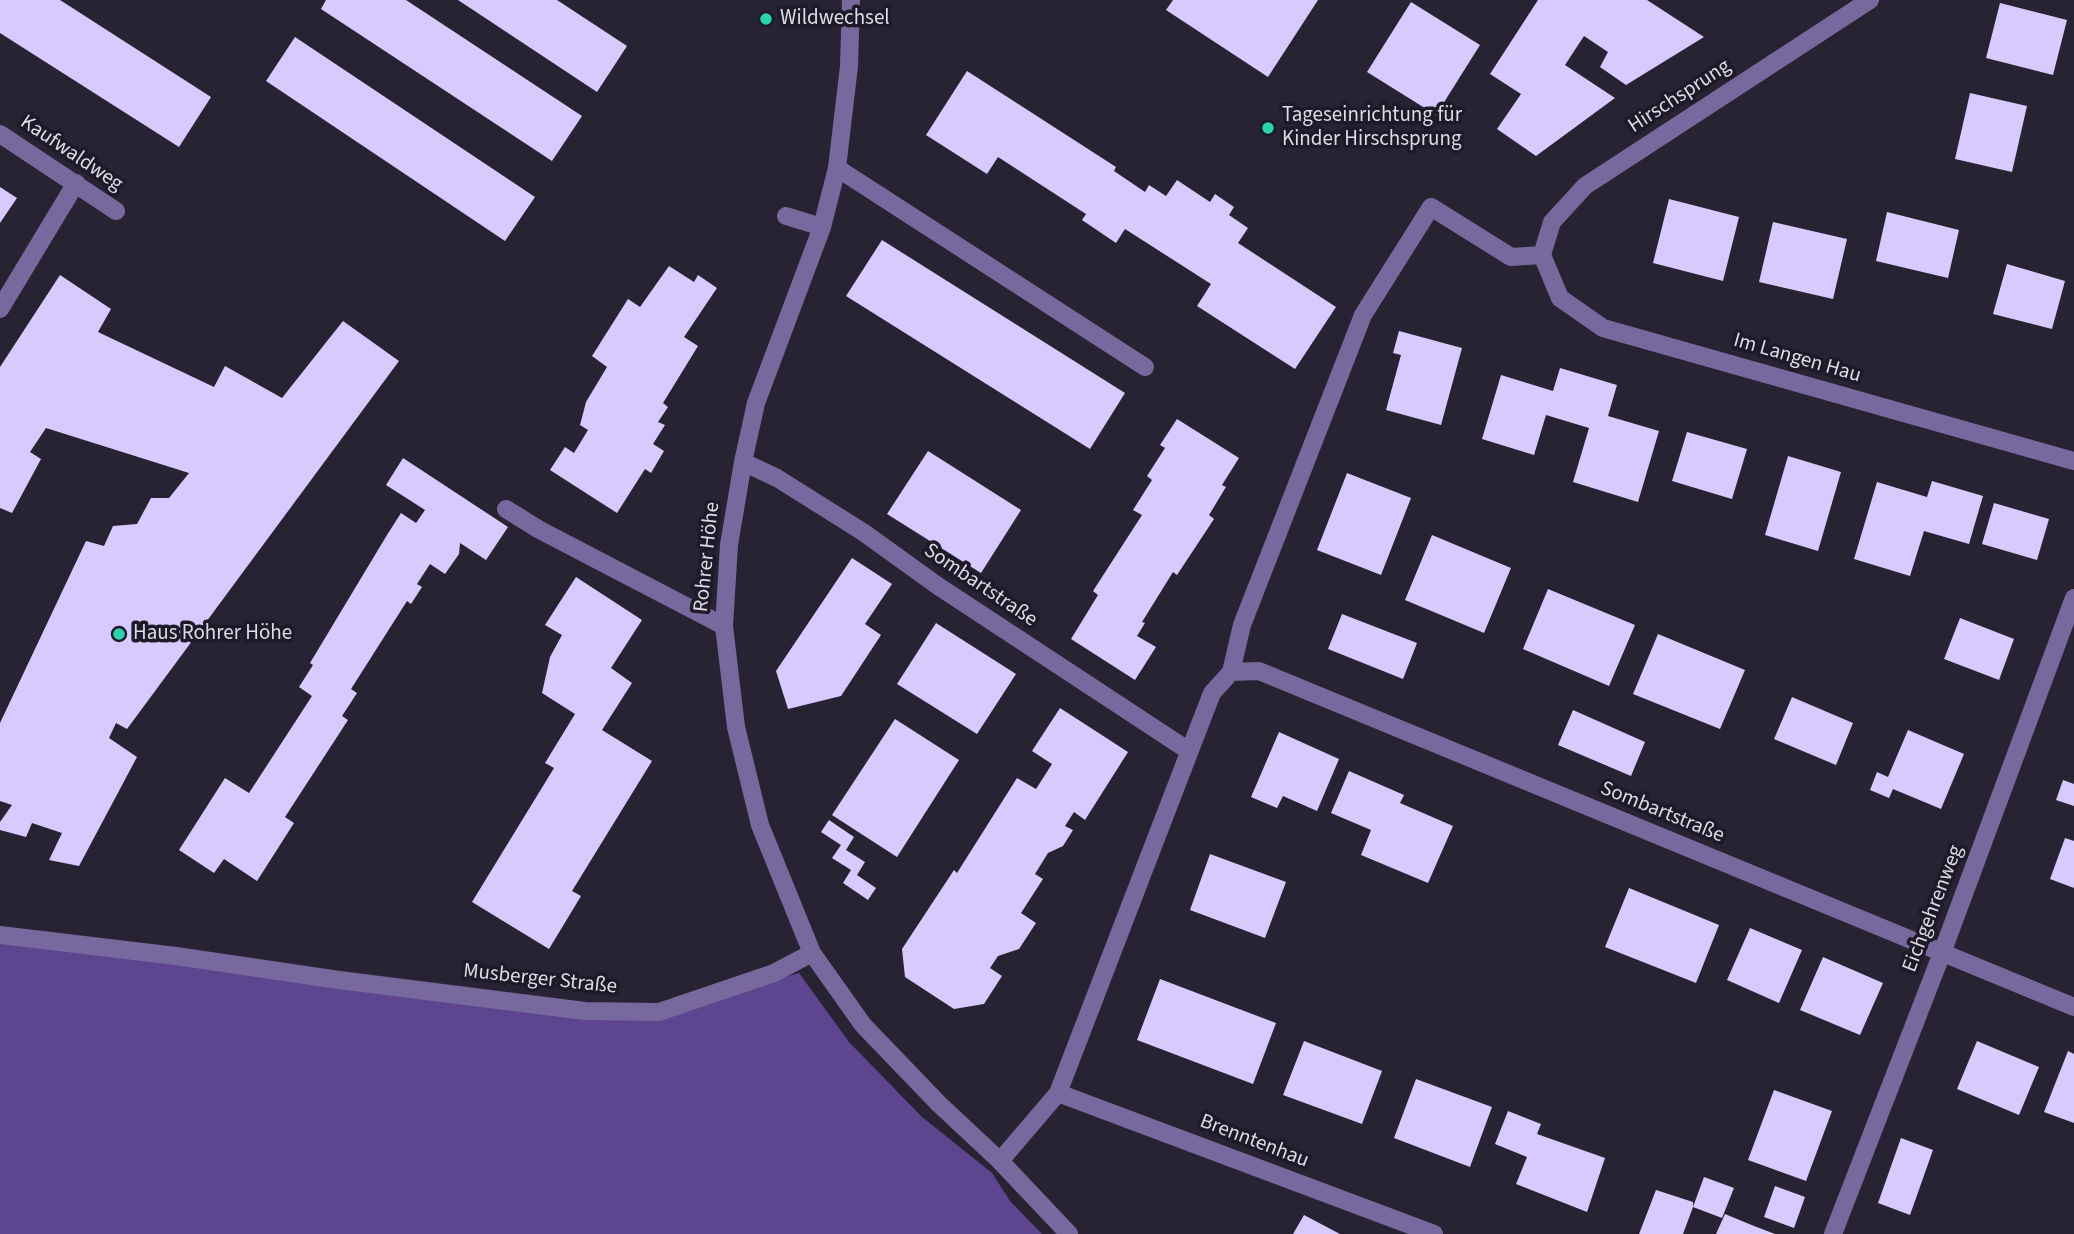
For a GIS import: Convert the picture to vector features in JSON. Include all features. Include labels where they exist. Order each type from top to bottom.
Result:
[{"type":"street","name":"Rohrer Höhe","points":[[812,953],[760,825],[736,727],[724,626],[729,545],[756,402],[822,227],[837,168],[849,66],[850,0]]},
{"type":"street","name":"Hirschsprung","points":[[1542,255],[1552,222],[1585,186],[1870,0]]},
{"type":"street","name":"Kaufwaldweg","points":[[0,134],[116,211]]},
{"type":"street","points":[[837,168],[1145,367]]},
{"type":"street","points":[[0,309],[76,183]]},
{"type":"street","points":[[1000,1161],[1058,1093],[1212,693],[1231,672],[1242,625],[1363,315],[1431,207],[1511,257],[1542,255]]},
{"type":"street","points":[[786,216],[822,227]]},
{"type":"street","name":"Im Langen Hau","points":[[1542,255],[1560,298],[1603,328],[2074,461]]},
{"type":"street","name":"Sombartstraße","points":[[743,462],[776,478],[863,532],[938,586],[1189,751]]},
{"type":"street","points":[[506,509],[538,529],[724,626]]},
{"type":"street","name":"Eichgehrenweg","points":[[1833,1234],[1942,953],[2074,598]]},
{"type":"street","name":"Sombartstraße","points":[[1231,672],[1259,671],[2074,1007]]},
{"type":"street","name":"Musberger Straße","points":[[0,935],[163,954],[339,981],[585,1011],[659,1012],[774,973],[812,953]]},
{"type":"street","points":[[812,953],[863,1025],[939,1104],[1000,1161],[1069,1234]]},
{"type":"street","name":"Brenntenhau","points":[[1058,1093],[1434,1234]]},
{"type":"shaded area","points":[[0,935],[659,1012],[799,973],[849,1042],[922,1117],[992,1173],[1010,1201],[1042,1234],[0,1234]]},
{"type":"building","points":[[0,0],[60,0],[211,97],[179,147],[0,33]]},
{"type":"building","points":[[326,0],[406,0],[582,116],[552,161],[321,9]]},
{"type":"building","points":[[458,0],[557,0],[627,46],[597,92]]},
{"type":"building","points":[[1173,0],[1318,0],[1268,77],[1166,10]]},
{"type":"building","points":[[1538,0],[1647,0],[1704,37],[1626,85],[1600,67],[1608,52],[1584,36],[1565,65],[1615,98],[1536,156],[1497,129],[1521,94],[1490,74]]},
{"type":"building","points":[[1411,2],[1480,45],[1436,115],[1367,72]]},
{"type":"building","points":[[2000,3],[2067,20],[2053,75],[1986,58]]},
{"type":"building","points":[[295,37],[535,197],[505,241],[266,81]]},
{"type":"building","points":[[967,71],[1116,167],[1114,171],[1145,192],[1149,185],[1166,196],[1177,180],[1210,202],[1215,194],[1234,207],[1229,215],[1248,228],[1238,243],[1336,307],[1295,369],[1197,306],[1211,284],[1125,229],[1116,243],[1082,220],[1086,214],[998,157],[987,174],[926,135]]},
{"type":"building","points":[[1970,93],[2027,106],[2012,172],[1955,159]]},
{"type":"building","points":[[0,187],[17,198],[0,223]]},
{"type":"building","points":[[1669,199],[1739,217],[1723,281],[1653,263]]},
{"type":"building","points":[[1887,212],[1959,230],[1948,278],[1876,261]]},
{"type":"building","points":[[1773,222],[1847,239],[1833,299],[1759,282]]},
{"type":"building","points":[[882,240],[1125,393],[1090,449],[846,296]]},
{"type":"building","points":[[2007,264],[2065,281],[2052,329],[1993,314]]},
{"type":"building","points":[[669,266],[694,282],[698,275],[717,288],[684,337],[698,346],[663,403],[668,407],[658,422],[665,425],[653,444],[664,451],[651,473],[645,469],[617,513],[550,470],[565,447],[574,453],[588,430],[580,425],[586,402],[607,367],[592,356],[628,299],[640,307]]},
{"type":"building","name":"Haus Rohrer Höhe","points":[[60,275],[111,309],[98,332],[214,387],[225,366],[282,398],[343,321],[399,361],[127,729],[116,723],[109,738],[137,757],[79,866],[49,860],[62,833],[32,823],[26,837],[0,830],[0,822],[12,805],[0,801],[0,723],[86,541],[104,546],[113,526],[137,524],[151,498],[169,498],[189,473],[46,428],[30,452],[41,459],[12,513],[0,508],[0,367]]},
{"type":"building","points":[[1399,331],[1462,348],[1441,425],[1386,410],[1401,355],[1393,353]]},
{"type":"building","points":[[1560,368],[1617,385],[1608,416],[1659,431],[1638,502],[1573,482],[1589,428],[1546,415],[1534,455],[1482,439],[1501,375],[1553,391]]},
{"type":"building","points":[[1177,419],[1239,458],[1222,485],[1226,487],[1209,515],[1214,519],[1177,575],[1173,572],[1142,622],[1145,623],[1137,636],[1156,647],[1135,680],[1071,639],[1098,595],[1093,591],[1142,515],[1133,510],[1152,480],[1147,476],[1165,448],[1160,445]]},
{"type":"building","points":[[1687,432],[1747,449],[1732,499],[1672,481]]},
{"type":"building","points":[[928,451],[1021,510],[981,573],[887,514]]},
{"type":"building","points":[[1788,456],[1841,472],[1818,551],[1765,535]]},
{"type":"building","points":[[403,458],[508,527],[486,560],[460,543],[459,554],[445,574],[430,564],[417,584],[422,587],[411,604],[407,601],[351,689],[357,693],[342,716],[348,720],[285,817],[294,823],[257,881],[224,859],[214,873],[179,850],[225,778],[249,793],[312,696],[299,687],[313,665],[310,663],[387,535],[401,513],[416,523],[425,510],[386,485]]},
{"type":"building","points":[[1347,473],[1411,498],[1381,575],[1317,550]]},
{"type":"building","points":[[1932,481],[1983,496],[1969,544],[1924,531],[1910,576],[1854,559],[1877,482],[1927,497]]},
{"type":"building","points":[[1994,503],[2049,519],[2037,560],[1982,544]]},
{"type":"building","points":[[1432,535],[1511,568],[1484,633],[1405,600]]},
{"type":"building","points":[[852,558],[892,584],[865,624],[881,635],[841,696],[788,709],[776,671]]},
{"type":"building","points":[[576,577],[642,620],[611,668],[632,683],[602,730],[652,761],[572,891],[581,896],[549,949],[472,902],[554,768],[545,763],[575,714],[542,693],[550,657],[562,635],[545,625]]},
{"type":"building","points":[[1548,589],[1635,625],[1609,686],[1523,649]]},
{"type":"building","points":[[1342,614],[1417,643],[1403,679],[1328,649]]},
{"type":"building","points":[[1960,618],[2014,639],[1999,680],[1944,659]]},
{"type":"building","points":[[936,623],[1016,674],[977,734],[897,684]]},
{"type":"building","points":[[1658,634],[1745,670],[1720,729],[1633,694]]},
{"type":"building","points":[[1792,697],[1853,723],[1836,765],[1774,739]]},
{"type":"building","points":[[1060,708],[1128,752],[1085,820],[1074,812],[1065,826],[1073,830],[1063,846],[1048,853],[1035,874],[1043,879],[1021,913],[1036,923],[1019,949],[998,956],[990,968],[1002,976],[984,1004],[954,1009],[905,977],[902,949],[954,870],[957,873],[1017,778],[1036,789],[1052,764],[1032,751]]},
{"type":"building","points":[[1573,710],[1645,742],[1631,776],[1558,745]]},
{"type":"building","points":[[895,719],[959,760],[897,857],[832,815]]},
{"type":"building","points":[[1908,730],[1964,754],[1941,809],[1893,789],[1889,798],[1870,790],[1877,772],[1888,777]]},
{"type":"building","points":[[1279,732],[1339,759],[1317,811],[1283,796],[1277,808],[1251,797]]},
{"type":"building","points":[[1349,771],[1404,795],[1400,803],[1453,826],[1428,883],[1361,855],[1371,830],[1331,813]]},
{"type":"building","points":[[2063,780],[2074,784],[2074,806],[2056,800]]},
{"type":"building","points":[[829,820],[854,837],[846,850],[865,862],[857,875],[876,888],[868,900],[843,883],[851,870],[832,858],[841,845],[821,832]]},
{"type":"building","points":[[2065,838],[2074,841],[2074,888],[2050,879]]},
{"type":"building","points":[[1210,854],[1286,882],[1265,938],[1190,910]]},
{"type":"building","points":[[1629,888],[1719,925],[1696,983],[1605,947]]},
{"type":"building","points":[[1750,928],[1802,950],[1779,1003],[1727,980]]},
{"type":"building","points":[[1823,957],[1883,983],[1860,1035],[1800,1010]]},
{"type":"building","points":[[1160,979],[1276,1023],[1253,1084],[1137,1040]]},
{"type":"building","points":[[1304,1041],[1382,1071],[1362,1124],[1283,1095]]},
{"type":"building","points":[[1977,1041],[2039,1067],[2019,1115],[1957,1089]]},
{"type":"building","points":[[2068,1051],[2074,1054],[2074,1123],[2044,1112]]},
{"type":"building","points":[[1416,1079],[1492,1107],[1470,1167],[1394,1138]]},
{"type":"building","points":[[1774,1090],[1832,1111],[1806,1181],[1748,1160]]},
{"type":"building","points":[[1508,1111],[1541,1124],[1537,1134],[1605,1158],[1587,1212],[1516,1184],[1527,1157],[1495,1144]]},
{"type":"building","points":[[1901,1138],[1933,1150],[1910,1215],[1878,1203]]},
{"type":"building","points":[[1704,1177],[1734,1188],[1722,1218],[1693,1207]]},
{"type":"building","points":[[1775,1186],[1805,1197],[1794,1228],[1764,1217]]},
{"type":"building","points":[[1656,1190],[1693,1202],[1683,1234],[1639,1234]]},
{"type":"building","points":[[1725,1214],[1754,1226],[1775,1234],[1716,1234]]},
{"type":"building","points":[[1304,1215],[1340,1234],[1293,1234]]},
{"type":"place","name":"Wildwechsel","points":[[766,19]]},
{"type":"place","name":"Tageseinrichtung für Kinder Hirschsprung","points":[[1268,128]]},
{"type":"place","name":"Haus Rohrer Höhe","points":[[119,634]]}]
